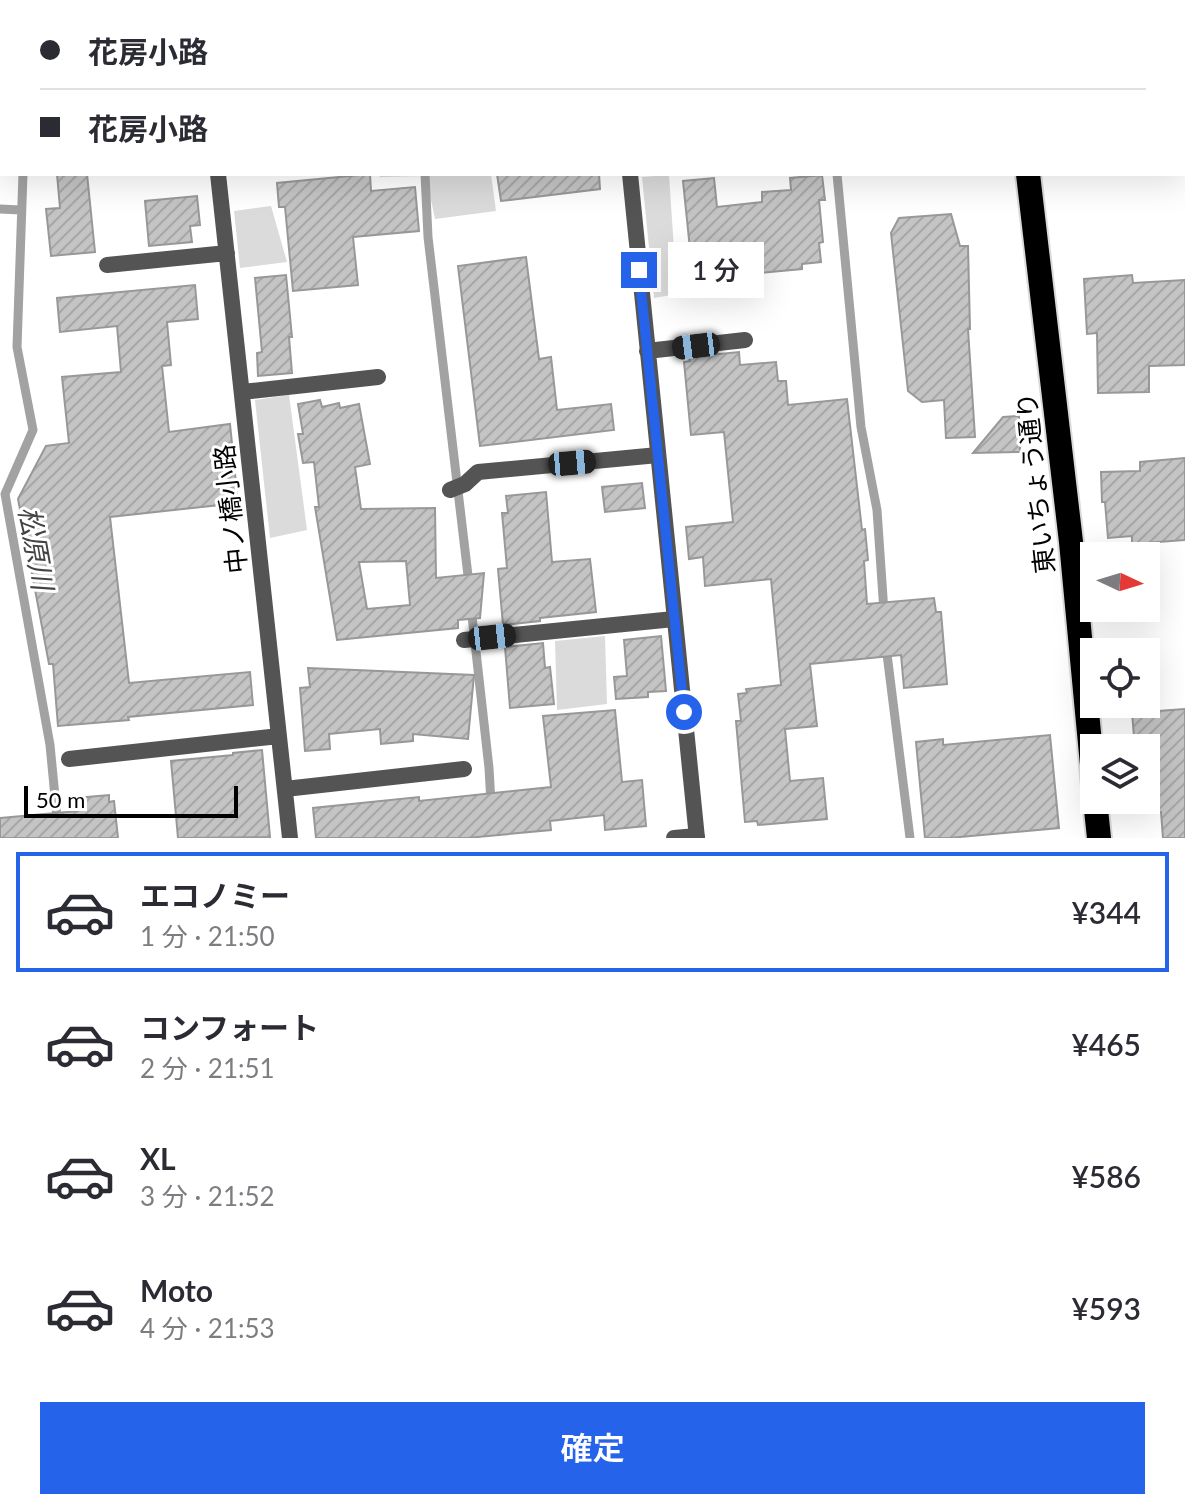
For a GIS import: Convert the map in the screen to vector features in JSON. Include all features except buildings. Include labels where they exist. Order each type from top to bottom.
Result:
[{"type":"highway","name":"東いちょう通り","points":[[1028,176],[1071,542],[1089,734]]},
{"type":"highway","points":[[1096,814],[1099,838]]},
{"type":"street","name":"中ノ橋小路","points":[[218,176],[290,838]]},
{"type":"street","points":[[630,176],[697,837],[674,838]]},
{"type":"street","points":[[107,265],[227,253]]},
{"type":"street","points":[[647,351],[745,340]]},
{"type":"street","points":[[242,392],[378,377]]},
{"type":"street","points":[[458,487],[478,472],[658,455]]},
{"type":"street","points":[[464,640],[674,619]]},
{"type":"street","points":[[69,759],[279,736]]},
{"type":"street","points":[[285,789],[464,769]]},
{"type":"shaded area","points":[[426,176],[491,176],[496,211],[435,219]]},
{"type":"shaded area","points":[[669,176],[677,294],[654,298],[642,177]]},
{"type":"shaded area","points":[[271,206],[287,262],[240,268],[234,211]]},
{"type":"shaded area","points":[[289,395],[307,530],[270,538],[255,400]]},
{"type":"shaded area","points":[[605,636],[607,704],[557,710],[555,641]]},
{"type":"waterway","name":"松原川","points":[[23,176],[17,347],[33,430],[5,494],[50,745],[59,838]]},
{"type":"waterway","points":[[425,176],[428,237],[469,584]]},
{"type":"waterway","points":[[837,176],[861,427],[877,510],[884,612]]},
{"type":"waterway","points":[[0,209],[20,210]]},
{"type":"waterway","points":[[471,607],[491,803]]},
{"type":"waterway","points":[[886,646],[910,838]]},
{"type":"route","points":[[639,270],[684,712]]}]
